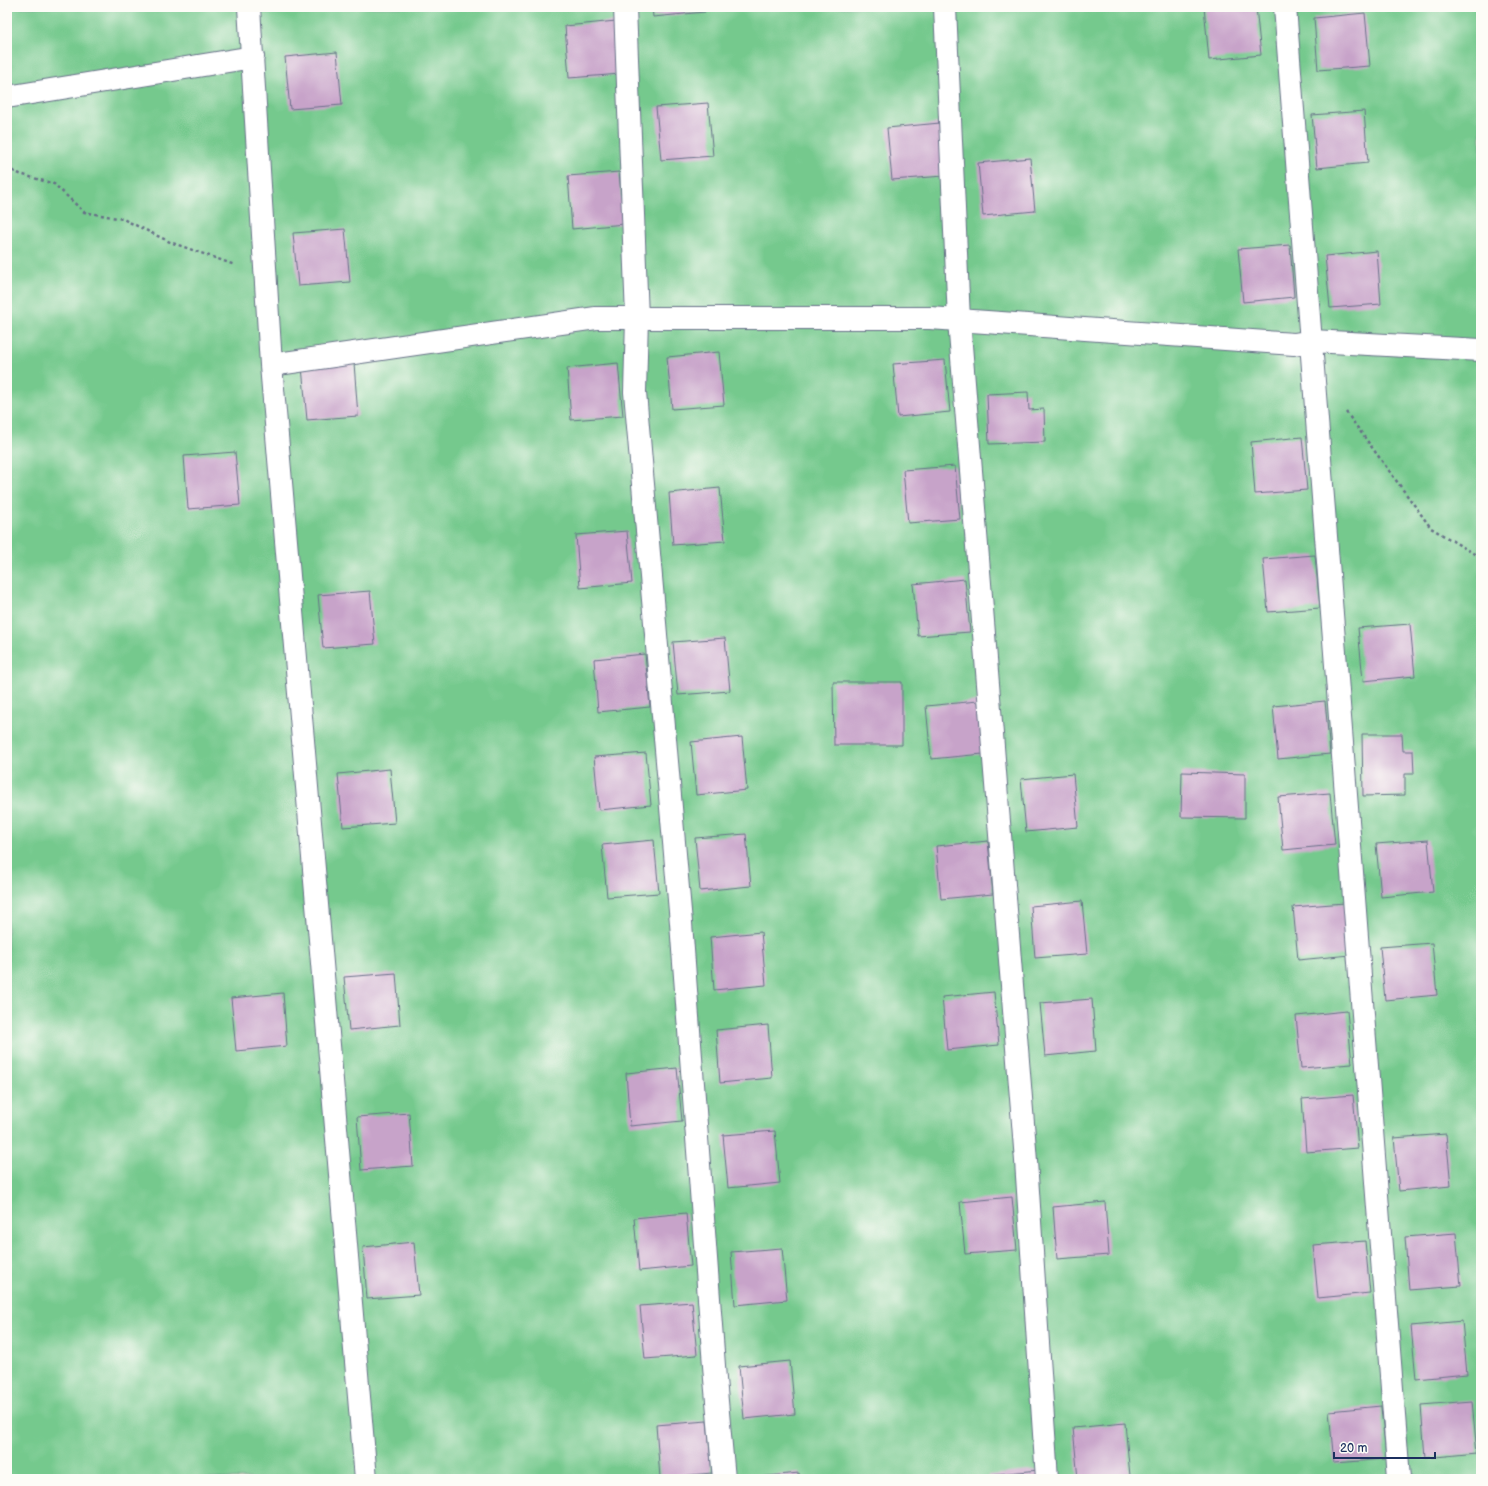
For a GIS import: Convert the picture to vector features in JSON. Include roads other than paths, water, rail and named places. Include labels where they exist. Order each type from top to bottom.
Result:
[{"type":"street","points":[[249,7],[264,274],[271,364],[366,1479]]},
{"type":"street","points":[[625,7],[637,318],[635,392],[681,923],[715,1379],[724,1479]]},
{"type":"street","points":[[944,7],[959,320],[1024,1138],[1048,1479]]},
{"type":"street","points":[[1285,7],[1399,1479]]},
{"type":"street","points":[[7,97],[253,57]]},
{"type":"street","points":[[271,364],[596,318],[930,318],[1294,344],[1312,341],[1481,350]]}]
